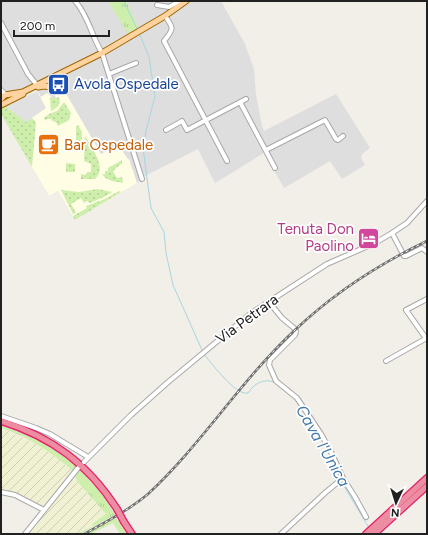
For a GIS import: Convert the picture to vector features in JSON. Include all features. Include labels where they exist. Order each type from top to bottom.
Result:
[{"type":"highway","points":[[1,421],[38,435],[67,453],[96,480],[117,509],[132,534]]},
{"type":"highway","points":[[374,531],[427,478]]},
{"type":"highway","points":[[366,534],[374,531],[427,486]]},
{"type":"main road","points":[[4,99],[40,86],[102,53],[165,16],[181,3],[186,1]]},
{"type":"main road","points":[[181,3],[189,1]]},
{"type":"main road","points":[[47,82],[50,88],[57,78],[66,71]]},
{"type":"main road","points":[[4,99],[47,82]]},
{"type":"street","points":[[75,1],[81,8],[102,53],[142,179]]},
{"type":"street","points":[[157,5],[170,7],[181,3]]},
{"type":"street","points":[[165,16],[173,29],[164,41],[227,161]]},
{"type":"street","points":[[1,24],[28,74],[37,85]]},
{"type":"street","points":[[109,74],[136,63]]},
{"type":"street","points":[[1,90],[4,99]]},
{"type":"street","points":[[166,130],[182,121],[187,130],[246,99]]},
{"type":"street","points":[[240,102],[275,168]]},
{"type":"street","points":[[266,150],[325,120],[336,139],[338,140],[343,136]]},
{"type":"street","name":"Via Petrara","points":[[84,462],[131,415],[250,314],[327,264],[375,243],[402,227],[427,201]]},
{"type":"street","points":[[392,233],[404,256],[422,248],[427,252]]},
{"type":"street","points":[[386,362],[425,339],[406,310],[427,299]]},
{"type":"street","points":[[269,302],[282,318],[296,331],[270,360],[270,368],[276,381],[297,398],[321,434],[343,478],[366,517]]},
{"type":"street","points":[[1,416],[50,434],[88,457]]},
{"type":"street","points":[[24,534],[78,468]]},
{"type":"street","points":[[281,534],[343,478]]},
{"type":"street","points":[[1,492],[27,500],[44,510]]},
{"type":"shaded area","points":[[1,1],[221,1],[245,44],[254,69],[256,95],[264,131],[336,94],[370,148],[362,154],[361,158],[365,165],[342,179],[330,161],[284,188],[264,153],[215,183],[198,149],[143,177],[137,183],[75,220],[58,191],[49,196],[1,114]]},
{"type":"shaded area","points":[[37,90],[41,97],[47,93],[54,99],[56,98],[55,95],[64,90],[101,154],[118,145],[129,159],[137,183],[75,220],[58,191],[49,196],[1,114],[1,108]]},
{"type":"shaded area","points":[[37,91],[46,108],[26,122],[8,108],[8,105]]},
{"type":"shaded area","points":[[1,428],[47,450],[73,471],[67,478],[62,478],[65,481],[48,503],[45,503],[46,505],[43,507],[16,494],[1,490]]},
{"type":"shaded area","points":[[75,475],[77,481],[106,514],[92,524],[93,526],[76,534],[27,534]]},
{"type":"green space","points":[[108,1],[126,1],[138,28],[133,32],[131,30],[129,31],[130,33],[128,34]]},
{"type":"green space","points":[[52,97],[54,99],[59,97],[60,103],[51,111],[50,98]]},
{"type":"green space","points":[[64,102],[71,113],[69,120],[58,126],[56,122],[52,121],[51,119],[47,119],[45,121],[44,118],[57,111]]},
{"type":"green space","points":[[8,105],[8,108],[26,122],[32,118],[36,123],[32,167],[1,114],[1,108]]},
{"type":"green space","points":[[78,125],[82,132],[81,150],[76,150],[76,127]]},
{"type":"green space","points":[[85,136],[99,163],[99,174],[95,179],[81,179],[81,174],[86,175],[87,172],[91,172],[91,164],[84,161]]},
{"type":"green space","points":[[122,160],[122,163],[113,171],[117,178],[122,177],[123,183],[111,181],[104,177],[102,174],[105,174],[105,171],[108,171],[108,168]]},
{"type":"green space","points":[[66,163],[75,164],[75,172],[66,172]]},
{"type":"green space","points":[[98,189],[112,192],[90,203],[87,201],[84,203],[81,198],[71,204],[76,213],[73,214],[61,190],[79,192]]},
{"type":"green space","points":[[119,191],[121,192],[75,220],[73,216],[87,208],[86,206],[105,199]]},
{"type":"green space","points":[[1,426],[32,437],[60,454],[77,467],[73,471],[30,440],[1,428]]},
{"type":"green space","points":[[80,469],[104,497],[115,515],[80,534],[76,534],[93,526],[92,524],[106,514],[77,481],[75,475]]},
{"type":"green space","points":[[116,518],[127,534],[120,534],[113,523],[91,534],[86,534]]},
{"type":"waterway","name":"Cava l'Unica","points":[[124,1],[138,31]]},
{"type":"waterway","name":"Cava l'Unica","points":[[139,33],[149,57],[155,96],[143,148],[151,208],[164,232],[166,253],[173,285],[202,350]]},
{"type":"waterway","name":"Cava l'Unica","points":[[204,354],[224,378],[243,393],[248,393],[253,387],[263,381],[274,382]]},
{"type":"waterway","name":"Cava l'Unica","points":[[334,464],[340,478]]},
{"type":"waterway","name":"Cava l'Unica","points":[[341,481],[369,528]]},
{"type":"railway","points":[[84,534],[125,511],[141,500],[168,475],[275,349],[310,316],[358,280],[392,259],[427,241]]},
{"type":"place","name":"Avola Ospedale","points":[[58,84]]},
{"type":"place","name":"Bar Ospedale","points":[[49,145]]},
{"type":"place","name":"Tenuta Don Paolino","points":[[369,238]]}]
